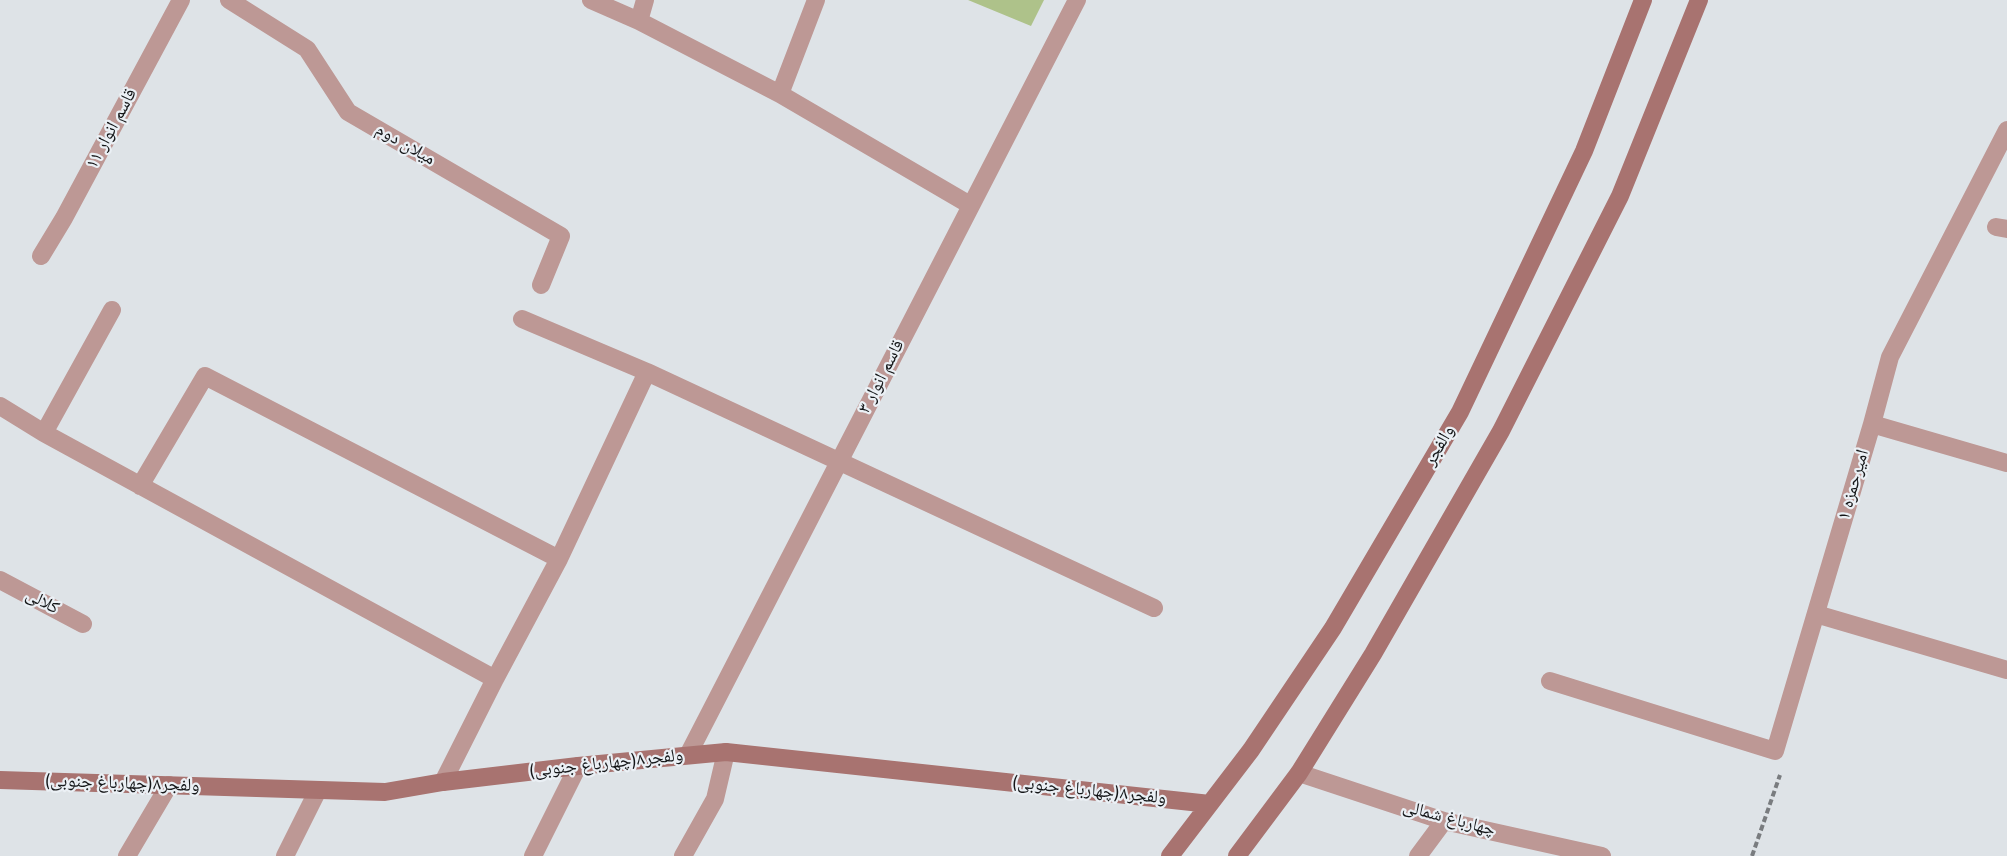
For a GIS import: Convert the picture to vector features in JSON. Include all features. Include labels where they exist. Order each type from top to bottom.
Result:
[{"type":"main road","name":"والفجر","points":[[1170,856],[1251,750],[1333,628],[1460,412],[1584,151],[1642,0]]},
{"type":"main road","points":[[1237,856],[1299,774],[1373,654],[1501,431],[1620,196],[1699,0]]},
{"type":"main road","name":"ولفجر۸(چهارباغ جنوبی)","points":[[0,780],[385,792],[443,782],[578,766],[726,752],[1210,804]]},
{"type":"street","name":"قاسم انوار ۱۱","points":[[41,256],[64,218],[181,0]]},
{"type":"street","name":"میلان دوم","points":[[230,0],[307,49],[348,112],[561,236],[541,285]]},
{"type":"street","points":[[591,0],[639,21],[780,94],[970,206]]},
{"type":"street","points":[[639,21],[645,0]]},
{"type":"street","points":[[780,94],[816,0]]},
{"type":"street","name":"قاسم انوار ۳","points":[[688,754],[1077,0]]},
{"type":"street","name":"امیرحمزه ۱","points":[[1775,751],[1890,357],[2007,130]]},
{"type":"street","points":[[44,433],[112,310]]},
{"type":"street","points":[[522,319],[647,372],[1154,608]]},
{"type":"street","points":[[443,782],[559,559],[647,372]]},
{"type":"street","points":[[140,486],[205,376],[559,559]]},
{"type":"street","points":[[0,406],[140,486],[495,679]]},
{"type":"street","points":[[1872,424],[2007,463]]},
{"type":"street","name":"کلالی","points":[[0,580],[83,624]]},
{"type":"street","points":[[1816,614],[2007,670]]},
{"type":"street","points":[[1550,681],[1775,751]]},
{"type":"street","points":[[683,856],[715,799],[726,752]]},
{"type":"street","points":[[533,856],[578,766]]},
{"type":"street","name":"چهارباغ شمالی","points":[[1299,774],[1444,821],[1602,856]]},
{"type":"street","points":[[127,856],[169,785]]},
{"type":"street","points":[[285,856],[318,790]]},
{"type":"street","points":[[1418,856],[1444,821]]},
{"type":"path","points":[[1752,856],[1780,773],[1775,751]]},
{"type":"green space","points":[[968,0],[1044,0],[1031,26]]}]
